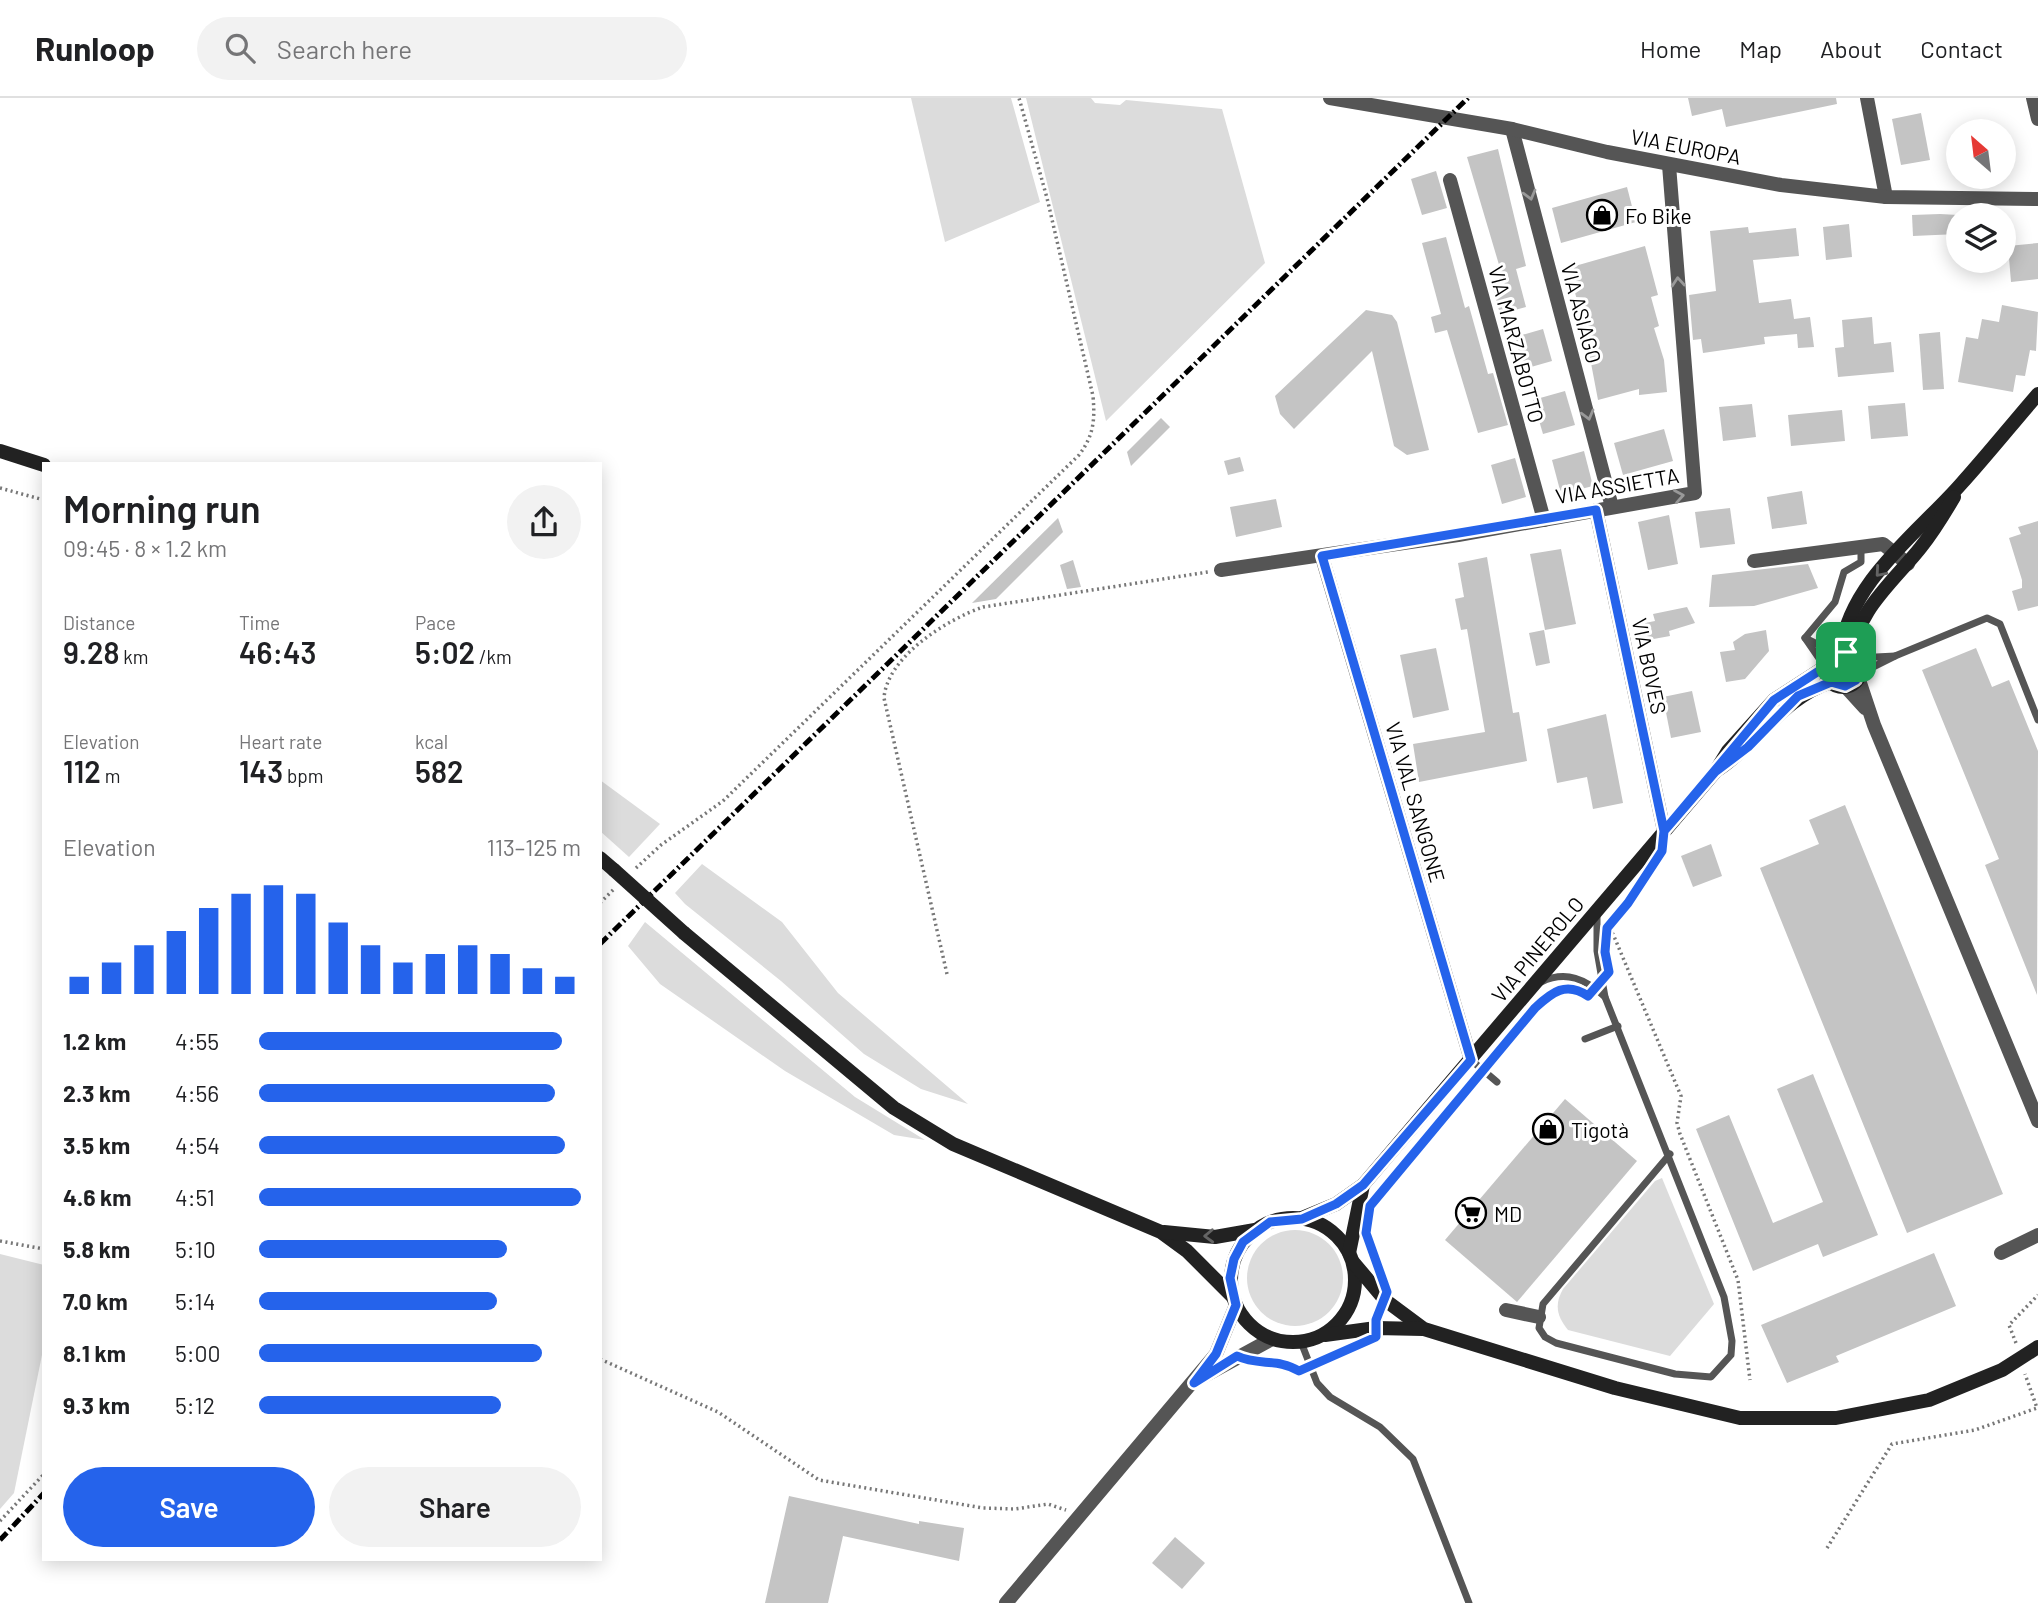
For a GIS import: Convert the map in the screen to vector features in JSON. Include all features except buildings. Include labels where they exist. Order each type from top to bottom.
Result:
[{"type":"main road","name":"VIA PINEROLO","points":[[1715,772],[1748,747],[1798,696],[1859,676],[1847,655],[1843,635],[1857,601],[1896,553],[1959,486],[2038,394]]},
{"type":"main road","points":[[0,451],[42,464]]},
{"type":"main road","name":"VIA PINEROLO","points":[[1302,1219],[1336,1204],[1363,1185],[1715,772],[1728,751],[1774,700],[1847,655],[1863,620],[1945,513],[1959,486]]},
{"type":"main road","name":"VIA PINEROLO","points":[[1825,667],[1838,684]]},
{"type":"main road","points":[[602,860],[684,933],[894,1108],[953,1144],[1161,1232],[1187,1251],[1234,1300]]},
{"type":"main road","name":"VIA PINEROLO","points":[[1351,1258],[1363,1185]]},
{"type":"main road","points":[[1161,1232],[1215,1237],[1256,1230],[1286,1218],[1321,1224],[1338,1237],[1351,1258],[1385,1300],[1424,1329]]},
{"type":"main road","points":[[1256,1230],[1243,1242],[1234,1259],[1230,1278],[1234,1300],[1244,1320],[1272,1339],[1301,1342],[1321,1336],[1376,1328],[1424,1329],[1615,1388],[1740,1418],[1836,1418],[1929,1400],[2002,1370],[2038,1347]]},
{"type":"main road","points":[[1321,1336],[1338,1322],[1350,1304],[1355,1283],[1351,1258]]},
{"type":"street","name":"VIA EUROPA","points":[[1330,98],[1512,129],[1669,165],[1781,185],[1886,197],[2038,199]]},
{"type":"street","points":[[1867,98],[1886,197]]},
{"type":"street","points":[[2033,98],[2038,119]]},
{"type":"street","name":"VIA ASIAGO","points":[[1512,129],[1612,507]]},
{"type":"street","name":"VIA ASSIETTA","points":[[1221,570],[1544,520],[1695,493],[1669,165]]},
{"type":"street","name":"VIA MARZABOTTO","points":[[1450,180],[1544,520]]},
{"type":"street","name":"VIA BOVES","points":[[1596,510],[1664,831]]},
{"type":"street","points":[[1754,561],[1883,544],[1908,564]]},
{"type":"street","name":"VIA VAL SANGONE","points":[[1322,556],[1471,1060]]},
{"type":"street","name":"VIA PINEROLO","points":[[1859,676],[1872,718],[2038,1121]]},
{"type":"street","name":"VIA PINEROLO","points":[[1838,684],[1872,718]]},
{"type":"street","points":[[2001,1253],[2038,1235]]},
{"type":"street","points":[[1006,1603],[1216,1354],[1234,1300]]},
{"type":"street","points":[[1506,1310],[1539,1317]]},
{"type":"street","points":[[1194,1383],[1237,1356],[1272,1339]]},
{"type":"lane","points":[[1805,638],[1835,602],[1844,572],[1861,562],[1861,546]]},
{"type":"lane","points":[[1859,676],[1895,656],[1987,618],[2000,624],[2038,720]]},
{"type":"lane","points":[[1805,638],[1847,655],[1895,656]]},
{"type":"lane","points":[[1805,638],[1825,667]]},
{"type":"lane","points":[[1597,911],[1597,951],[1605,996],[1670,1154],[1724,1297],[1732,1340],[1731,1355],[1710,1377],[1675,1374],[1556,1343],[1545,1337],[1539,1328],[1543,1304],[1670,1154]]},
{"type":"lane","points":[[1531,987],[1551,978],[1567,976],[1588,982],[1605,996]]},
{"type":"lane","points":[[1585,1040],[1618,1026]]},
{"type":"lane","points":[[1471,1060],[1497,1083]]},
{"type":"lane","points":[[1301,1342],[1317,1383],[1330,1397],[1380,1427],[1413,1460],[1469,1603]]},
{"type":"path","points":[[633,871],[661,845],[723,801],[1079,455],[1091,440],[1095,422],[1093,396],[1047,198],[1019,98]]},
{"type":"path","points":[[0,488],[42,499]]},
{"type":"path","points":[[947,974],[884,698],[890,673],[937,629],[956,616],[983,607],[1221,570]]},
{"type":"path","points":[[602,900],[619,875]]},
{"type":"path","points":[[1606,940],[1607,928],[1642,882]]},
{"type":"path","points":[[1607,928],[1614,934],[1681,1096],[1677,1123],[1738,1280],[1750,1380]]},
{"type":"path","points":[[1535,1008],[1553,990],[1566,988]]},
{"type":"path","points":[[1366,1233],[1387,1292],[1385,1300]]},
{"type":"path","points":[[0,1241],[42,1249]]},
{"type":"path","points":[[2017,1345],[2009,1325],[2038,1295]]},
{"type":"path","points":[[1237,1356],[1250,1362],[1286,1363],[1299,1371],[1354,1345]]},
{"type":"path","points":[[602,1360],[718,1412],[819,1480],[983,1508],[1015,1509],[1048,1504],[1081,1515]]},
{"type":"path","points":[[1827,1548],[1892,1444],[1975,1430],[2037,1407],[2023,1366]]},
{"type":"path","points":[[0,1521],[42,1476]]},
{"type":"shaded area","points":[[911,98],[1011,98],[1040,202],[945,242]]},
{"type":"shaded area","points":[[1026,98],[1091,98],[1095,103],[1120,105],[1126,100],[1222,109],[1265,263],[1106,421]]},
{"type":"shaded area","points":[[602,781],[660,824],[629,857],[602,833]]},
{"type":"shaded area","points":[[702,864],[782,922],[838,993],[968,1104],[921,1089],[864,1054],[781,981],[685,904],[675,893]]},
{"type":"shaded area","points":[[645,922],[855,1097],[925,1140],[894,1135],[785,1071],[660,984],[628,946]]},
{"type":"shaded area","points":[[1662,1178],[1714,1304],[1670,1356],[1568,1330],[1558,1310],[1558,1300],[1563,1289],[1655,1181]]},
{"type":"shaded area","points":[[1295,1230],[1313,1234],[1329,1244],[1339,1260],[1343,1278],[1339,1296],[1329,1312],[1313,1322],[1295,1326],[1277,1322],[1261,1312],[1251,1296],[1247,1278],[1251,1260],[1261,1244],[1277,1234]]},
{"type":"shaded area","points":[[0,1254],[42,1264],[42,1355],[14,1493],[0,1509]]},
{"type":"railway","points":[[602,942],[1468,98]]},
{"type":"railway","points":[[0,1540],[42,1495]]},
{"type":"place","name":"Fo Bike","points":[[1602,215]]},
{"type":"place","name":"Tigotà","points":[[1548,1129]]},
{"type":"place","name":"MD","points":[[1471,1213]]},
{"type":"route","points":[[1846,652],[1841,651],[1830,656],[1825,667],[1805,677],[1774,700],[1728,751],[1715,772],[1664,831],[1596,510],[1322,556],[1471,1060],[1363,1185],[1336,1204],[1302,1219],[1286,1218],[1270,1222],[1243,1242],[1234,1259],[1230,1278],[1236,1305],[1216,1354],[1194,1383],[1237,1356],[1250,1362],[1270,1360],[1286,1363],[1299,1371],[1376,1337],[1376,1320],[1387,1292],[1366,1233],[1370,1206],[1388,1181],[1553,990],[1573,989],[1588,996],[1609,972],[1605,952],[1607,928],[1628,903],[1662,851],[1664,831],[1715,772],[1734,760],[1798,696],[1831,682],[1839,686],[1853,683],[1859,674],[1859,663],[1855,656],[1846,652]]}]
